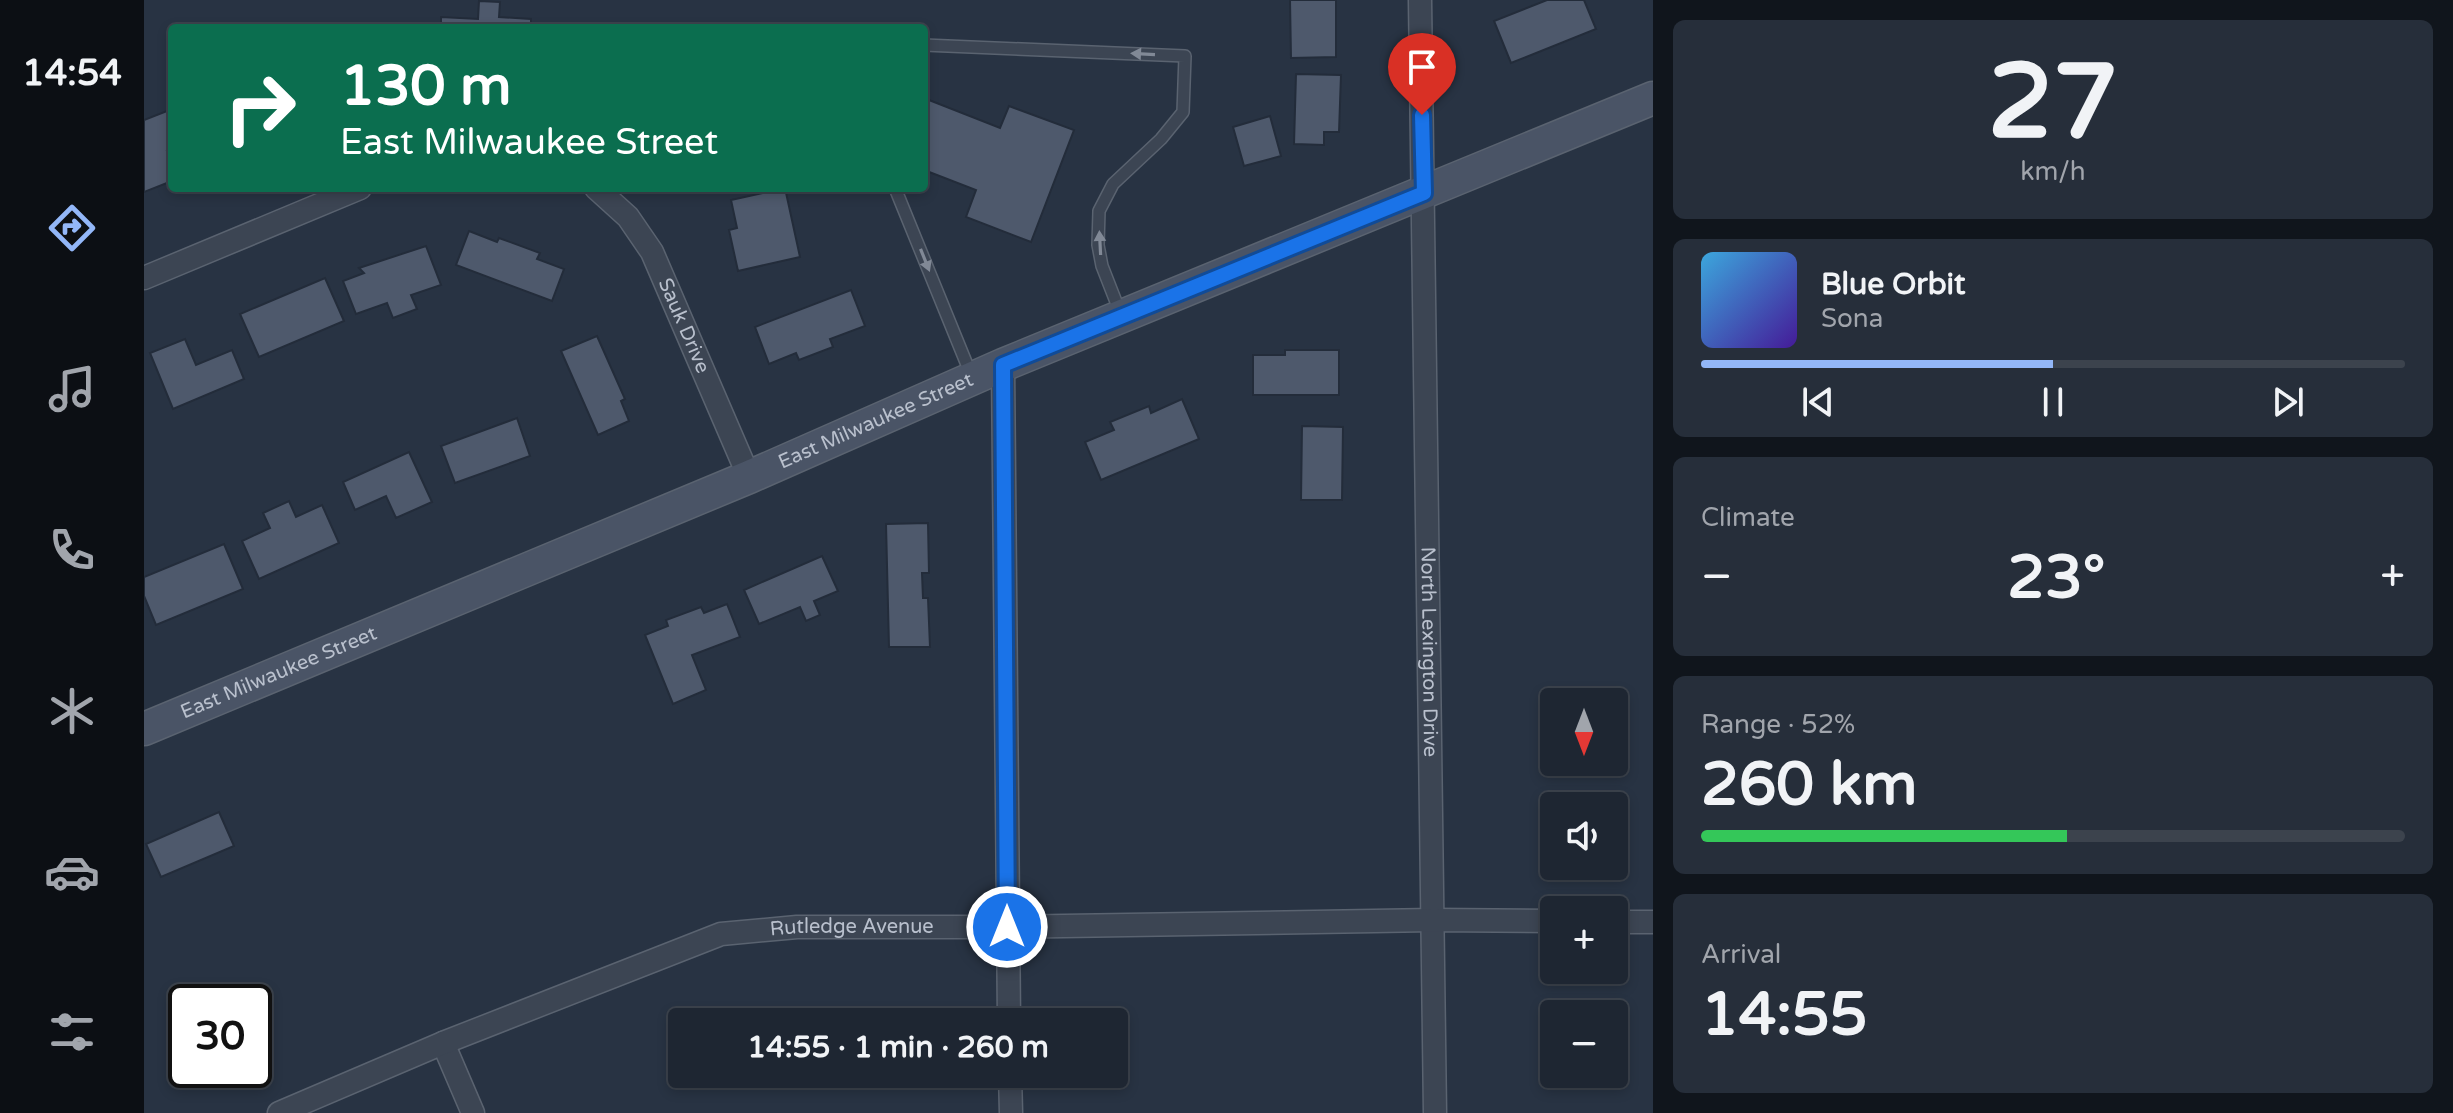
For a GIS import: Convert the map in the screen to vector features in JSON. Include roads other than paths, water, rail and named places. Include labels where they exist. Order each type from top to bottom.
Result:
[{"type":"main road","name":"East Milwaukee Street","points":[[144,729],[749,477],[1003,365],[1653,98]]},
{"type":"street","name":"North Lexington Drive","points":[[1420,0],[1435,1113]]},
{"type":"street","points":[[144,278],[350,192]]},
{"type":"street","name":"Sauk Drive","points":[[600,192],[628,217],[652,252],[749,477]]},
{"type":"street","points":[[1003,365],[1009,1008]]},
{"type":"street","name":"Rutledge Avenue","points":[[279,1113],[443,1043],[721,934],[797,927],[1540,921]]},
{"type":"street","points":[[1628,922],[1653,922]]},
{"type":"street","points":[[443,1043],[473,1113]]},
{"type":"street","points":[[1010,1088],[1011,1113]]},
{"type":"lane","points":[[928,45],[1185,56],[1183,112],[1161,139],[1113,184],[1099,211],[1098,245],[1102,266],[1122,316]]},
{"type":"lane","points":[[897,192],[973,379]]}]
